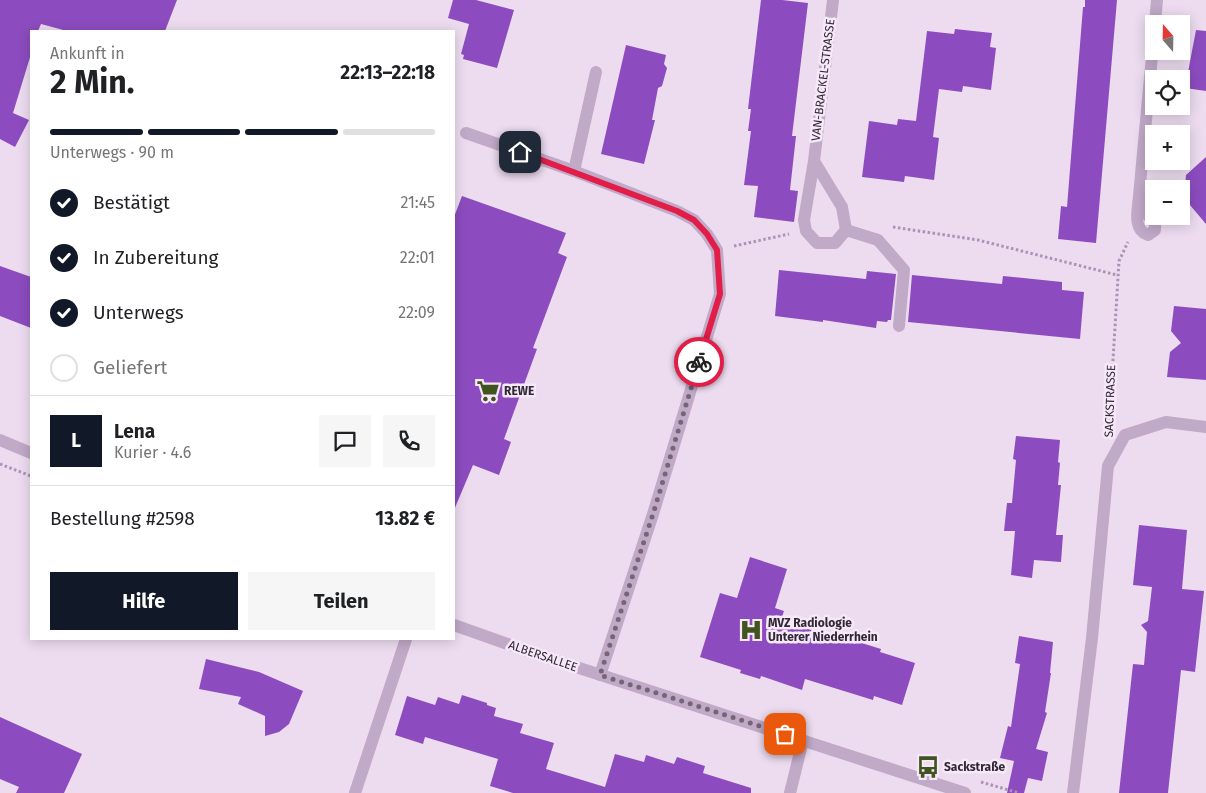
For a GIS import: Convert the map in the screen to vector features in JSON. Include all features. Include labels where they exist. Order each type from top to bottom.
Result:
[{"type":"street","name":"VAN-BRACKEL-STRASSE","points":[[806,231],[804,220],[814,161],[833,0]]},
{"type":"street","points":[[1156,15],[1157,0]]},
{"type":"street","points":[[1139,196],[1146,212],[1156,224],[1155,230],[1148,235],[1142,233],[1138,227],[1138,220],[1139,196],[1152,60]]},
{"type":"street","points":[[574,171],[596,72]]},
{"type":"street","points":[[466,133],[574,171],[677,211],[694,220],[707,234],[717,250],[720,294],[653,514],[600,675]]},
{"type":"street","points":[[806,231],[817,243],[836,243],[846,230],[842,207],[814,161]]},
{"type":"street","points":[[846,230],[878,240],[904,270],[899,326]]},
{"type":"street","points":[[1073,793],[1092,638],[1108,466],[1125,435],[1166,422],[1206,427]]},
{"type":"street","points":[[0,440],[30,453]]},
{"type":"street","name":"ALBERSALLEE","points":[[455,625],[600,675],[965,793]]},
{"type":"street","points":[[355,793],[406,640]]},
{"type":"street","points":[[790,793],[803,740]]},
{"type":"path","name":"SACKSTRASSE","points":[[1109,429],[1119,261],[1138,220]]},
{"type":"path","points":[[886,226],[978,240],[1118,275]]},
{"type":"path","points":[[717,250],[806,231]]},
{"type":"path","points":[[0,464],[30,476]]},
{"type":"building","points":[[0,0],[177,0],[165,30],[63,30],[41,24],[38,30],[30,30],[30,57],[13,113],[29,120],[15,147],[0,139]]},
{"type":"building","points":[[453,0],[476,0],[514,10],[497,68],[463,59],[464,55],[461,54],[469,24],[448,18]]},
{"type":"building","points":[[761,0],[808,3],[792,136],[796,136],[790,190],[798,191],[794,222],[754,217],[758,186],[744,185],[751,131],[748,131],[751,109],[748,109]]},
{"type":"building","points":[[1085,0],[1117,0],[1096,243],[1058,239],[1061,206],[1067,207]]},
{"type":"building","points":[[955,29],[992,33],[990,47],[996,48],[991,90],[963,86],[962,92],[939,89],[933,137],[939,138],[934,180],[905,176],[904,182],[862,177],[869,121],[897,125],[898,119],[916,121],[927,31],[954,34]]},
{"type":"building","points":[[1196,30],[1206,31],[1206,91],[1190,89],[1190,70],[1188,70]]},
{"type":"building","points":[[626,45],[666,55],[664,64],[667,68],[662,86],[658,88],[652,120],[655,120],[644,164],[601,154]]},
{"type":"building","points":[[1206,157],[1206,224],[1190,205],[1190,180],[1186,180],[1186,175]]},
{"type":"building","points":[[462,196],[566,233],[558,253],[567,257],[533,348],[537,349],[504,439],[511,442],[499,475],[473,465],[455,508],[455,214]]},
{"type":"building","points":[[0,266],[30,277],[30,328],[0,316]]},
{"type":"building","points":[[779,270],[866,279],[867,271],[896,274],[891,320],[887,322],[877,321],[876,328],[823,320],[823,322],[775,316]]},
{"type":"building","points":[[912,275],[1002,284],[1003,276],[1062,282],[1062,290],[1084,292],[1080,339],[908,322]]},
{"type":"building","points":[[1174,306],[1206,309],[1206,380],[1167,377],[1170,352],[1181,343],[1171,331]]},
{"type":"building","points":[[1016,436],[1060,440],[1058,485],[1061,485],[1056,535],[1063,535],[1061,562],[1034,560],[1032,578],[1011,575],[1015,531],[1004,531],[1007,503],[1012,503],[1016,460],[1013,459]]},
{"type":"building","points":[[1139,525],[1187,530],[1182,589],[1204,591],[1195,672],[1181,670],[1168,793],[1119,793],[1133,664],[1144,665],[1147,632],[1141,625],[1148,621],[1152,587],[1133,585]]},
{"type":"building","points":[[750,557],[787,569],[775,608],[784,611],[781,620],[855,644],[855,641],[881,649],[880,652],[915,663],[902,705],[874,696],[873,700],[805,679],[802,690],[761,676],[760,679],[740,673],[741,670],[700,657],[720,593],[737,598]]},
{"type":"building","points":[[1019,636],[1053,642],[1051,673],[1045,712],[1047,713],[1036,749],[1048,752],[1042,781],[1028,778],[1024,793],[1007,793],[1014,761],[1000,758],[1008,726],[1011,727],[1020,664],[1015,663]]},
{"type":"building","points":[[206,659],[259,672],[303,691],[289,724],[279,732],[265,736],[265,716],[238,704],[241,697],[199,689]]},
{"type":"building","points":[[462,695],[496,708],[494,716],[523,724],[520,733],[554,743],[546,769],[605,787],[615,754],[644,762],[646,755],[674,764],[677,757],[705,766],[703,773],[751,788],[751,793],[513,793],[490,786],[498,759],[425,737],[423,744],[395,735],[407,696],[435,705],[438,697],[459,704]]},
{"type":"building","points":[[0,717],[82,754],[64,793],[16,793],[19,787],[0,779]]},
{"type":"way so far","points":[[699,362],[653,514],[600,675],[785,734]]},
{"type":"place","name":"REWE","points":[[488,391]]},
{"type":"place","name":"MVZ Radiologie Unterer Niederrhein","points":[[751,630]]},
{"type":"place","name":"Sackstraße","points":[[928,767]]},
{"type":"route","points":[[520,152],[629,191],[677,211],[694,220],[707,234],[717,250],[720,294],[699,362]]}]
